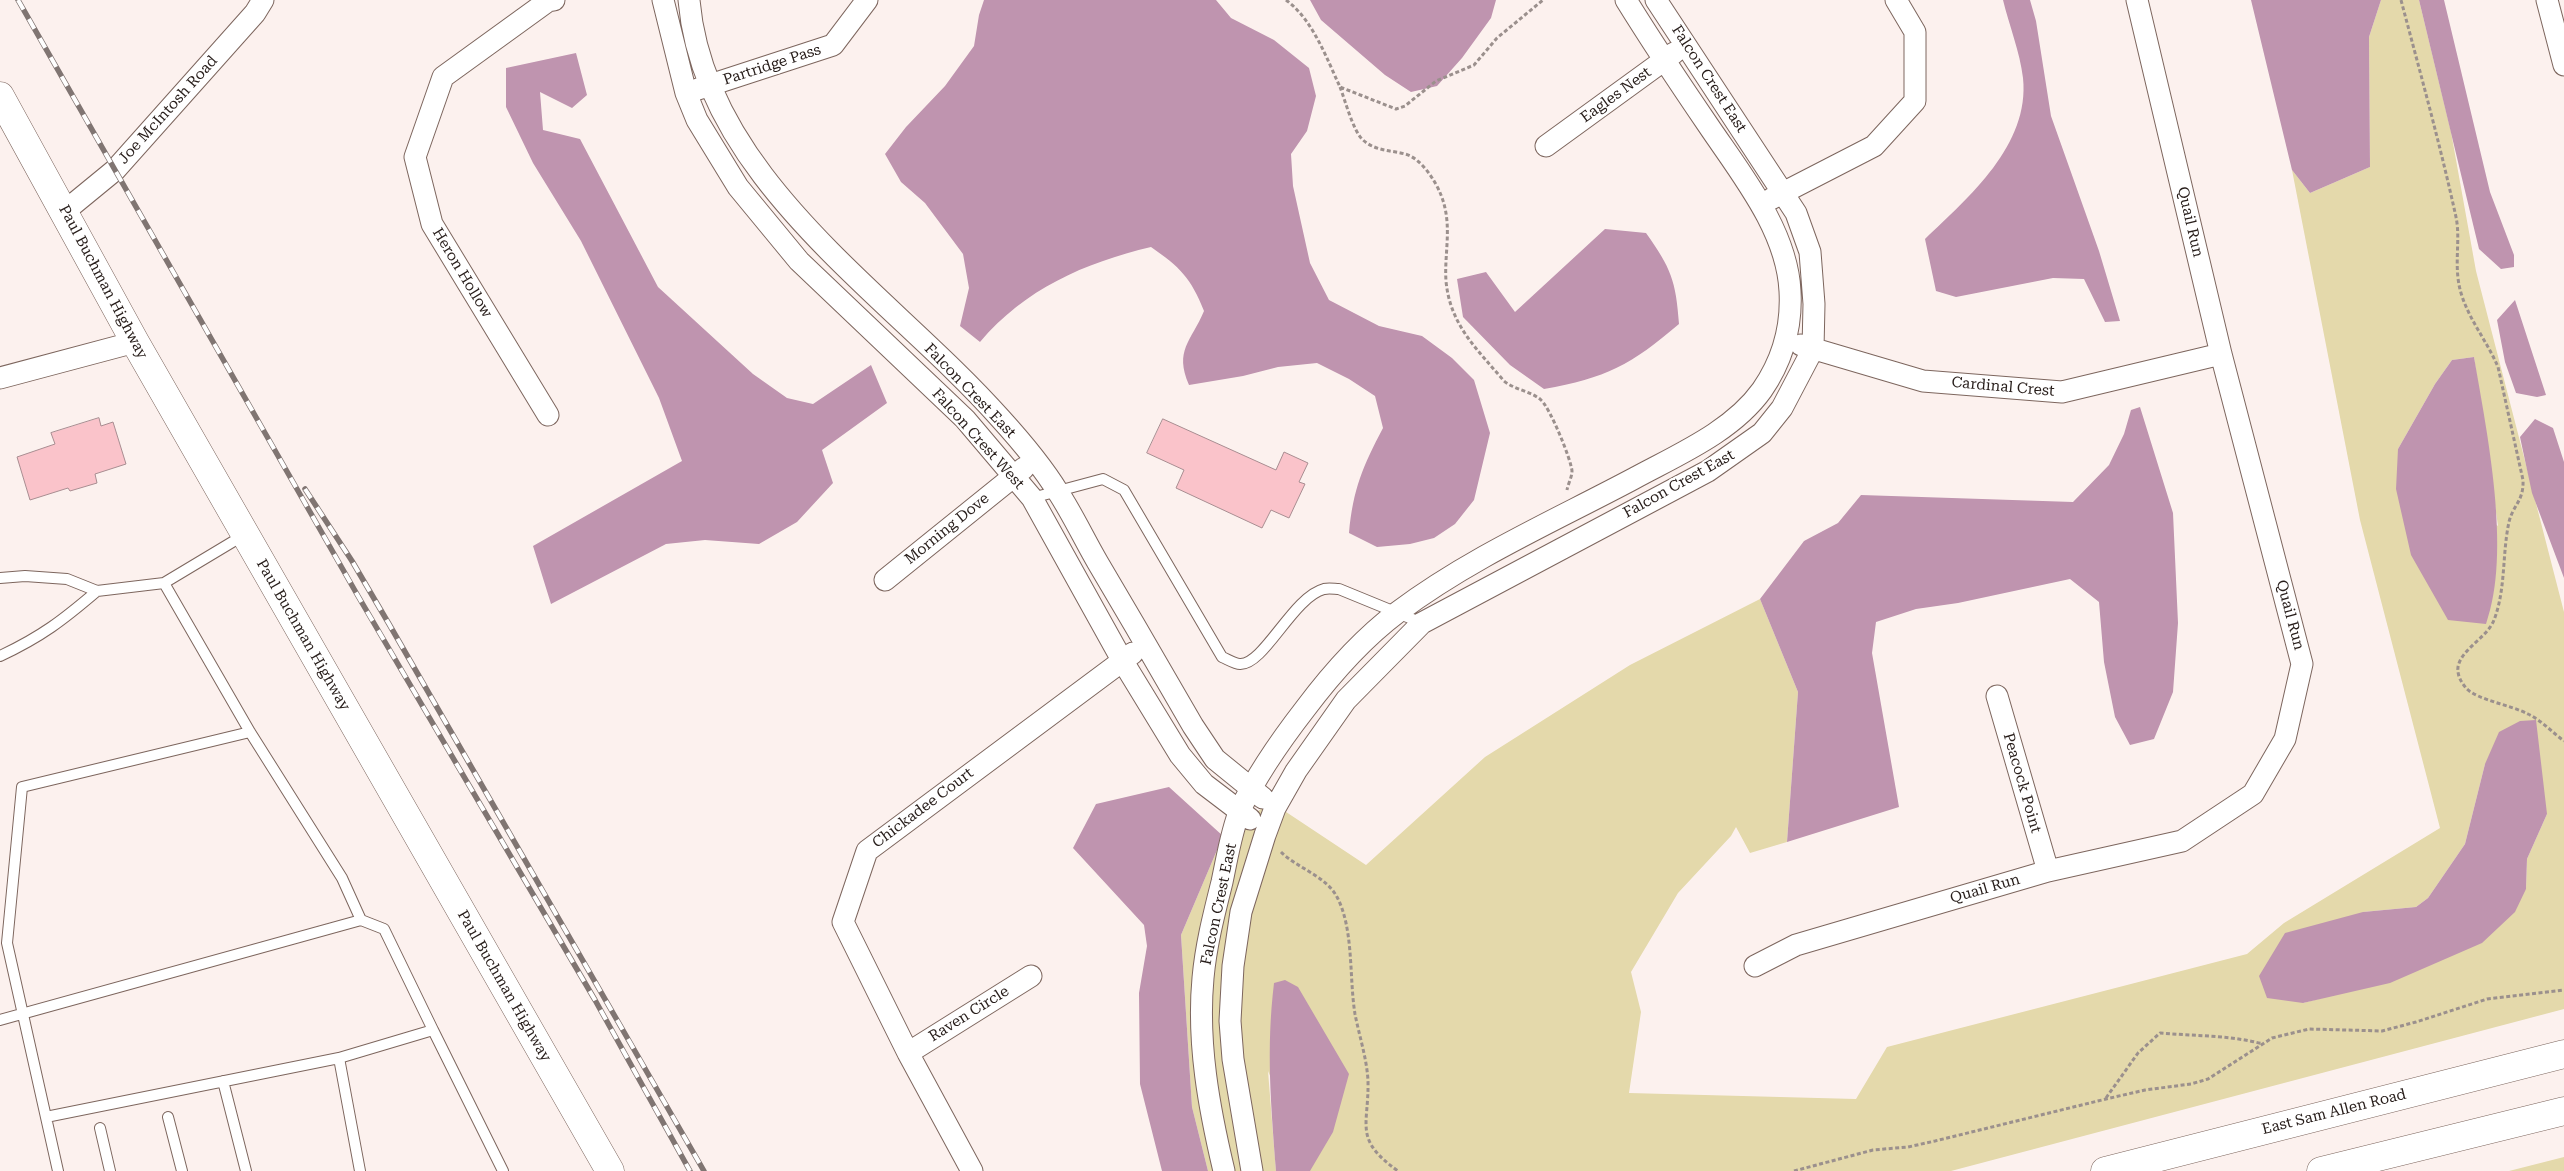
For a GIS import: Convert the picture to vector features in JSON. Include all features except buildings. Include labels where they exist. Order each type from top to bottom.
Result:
[{"type":"main road","name":"Paul Buchman Highway","points":[[0,96],[65,211],[135,342],[610,1171]]},
{"type":"main road","name":"East Sam Allen Road","points":[[2105,1171],[2564,1054]]},
{"type":"main road","points":[[2321,1171],[2564,1111]]},
{"type":"street","name":"Joe McIntosh Road","points":[[65,211],[115,170],[255,13],[263,0]]},
{"type":"street","name":"Heron Hollow","points":[[548,415],[432,224],[415,157],[443,77],[548,1],[554,0]]},
{"type":"street","name":"Falcon Crest West","points":[[663,0],[686,93],[697,120],[738,187],[799,261],[965,419],[1032,498],[1122,660],[1180,755],[1204,784],[1266,832]]},
{"type":"street","name":"Falcon Crest East","points":[[689,0],[698,49],[710,85],[734,132],[764,176],[796,218],[839,262],[1000,417],[1058,491],[1146,645],[1215,759],[1274,808]]},
{"type":"street","name":"Partridge Pass","points":[[686,93],[834,45],[867,0]]},
{"type":"street","name":"Falcon Crest East","points":[[1224,1171],[1203,1061],[1203,979],[1209,934],[1239,812],[1282,740],[1335,669],[1398,612],[1456,573],[1698,444],[1734,418],[1760,393],[1776,366],[1786,340],[1790,290],[1782,253],[1762,204],[1664,60],[1626,0]]},
{"type":"street","name":"Falcon Crest East","points":[[1252,1171],[1238,1101],[1230,1021],[1233,966],[1241,912],[1274,808],[1320,734],[1346,700],[1422,622],[1708,471],[1762,433],[1782,408],[1813,349],[1814,304],[1810,252],[1796,213],[1656,0]]},
{"type":"street","points":[[1762,204],[1874,146],[1915,101],[1914,32],[1896,0]]},
{"type":"street","name":"Quail Run","points":[[1755,966],[1796,945],[2048,871],[2182,841],[2253,794],[2285,739],[2302,664],[2221,354],[2137,0]]},
{"type":"street","points":[[2547,0],[2564,65]]},
{"type":"street","name":"Eagles Nest","points":[[1546,146],[1686,44]]},
{"type":"street","points":[[822,283],[839,262]]},
{"type":"street","name":"Cardinal Crest","points":[[1786,340],[1923,381],[2062,392],[2221,354]]},
{"type":"street","points":[[0,378],[135,342]]},
{"type":"street","name":"Morning Dove","points":[[885,580],[1012,476],[1034,461]]},
{"type":"street","points":[[1629,481],[1642,505]]},
{"type":"street","name":"Chickadee Court","points":[[972,1171],[908,1053],[842,922],[867,850],[1122,660],[1146,645]]},
{"type":"street","name":"Peacock Point","points":[[1997,696],[2048,871]]},
{"type":"street","name":"Raven Circle","points":[[908,1053],[1031,976]]},
{"type":"street","points":[[1210,1103],[1238,1101]]},
{"type":"lane","points":[[1032,498],[1103,479],[1124,490],[1222,656],[1239,664],[1254,661],[1292,614],[1313,594],[1325,588],[1340,589],[1422,622]]},
{"type":"lane","points":[[0,578],[26,576],[67,579],[97,591],[164,583],[245,534]]},
{"type":"lane","points":[[164,583],[250,732],[342,878],[361,920]]},
{"type":"lane","points":[[0,656],[34,640],[57,625],[97,591]]},
{"type":"lane","points":[[58,1171],[22,1014],[3,943],[22,787],[250,732]]},
{"type":"lane","points":[[0,1020],[361,920],[384,929],[503,1171]]},
{"type":"lane","points":[[46,1117],[339,1058],[433,1030]]},
{"type":"lane","points":[[339,1058],[360,1171]]},
{"type":"lane","points":[[223,1082],[246,1171]]},
{"type":"lane","points":[[168,1116],[182,1171]]},
{"type":"lane","points":[[100,1128],[110,1171]]},
{"type":"path","points":[[1286,0],[1295,6],[1319,43],[1361,138],[1382,150],[1406,154],[1422,163],[1441,195],[1449,238],[1446,281],[1453,315],[1460,329],[1504,381],[1512,387],[1536,396],[1547,408],[1570,462],[1572,473],[1552,522]]},
{"type":"path","points":[[1340,87],[1396,109],[1405,106],[1436,81],[1474,65],[1497,38],[1543,0]]},
{"type":"path","points":[[2401,0],[2456,220],[2456,261],[2461,292],[2470,317],[2491,351],[2498,367],[2524,480],[2524,494],[2510,520],[2498,605],[2493,621],[2481,639],[2467,650],[2458,666],[2459,677],[2476,696],[2497,701],[2530,714],[2564,742]]},
{"type":"path","points":[[1266,832],[1287,858],[1318,878],[1336,895],[1341,906],[1346,926],[1355,1012],[1368,1081],[1365,1125],[1369,1142],[1381,1159],[1398,1171]]},
{"type":"path","points":[[1794,1171],[1873,1150],[1908,1147],[1934,1142],[2145,1090],[2191,1084],[2208,1079],[2272,1038],[2309,1029],[2382,1031],[2487,999],[2564,990]]},
{"type":"path","points":[[2106,1099],[2138,1053],[2160,1033],[2230,1037],[2263,1044]]},
{"type":"shaded area","points":[[984,0],[1216,0],[1231,18],[1274,40],[1309,68],[1316,96],[1307,131],[1291,154],[1293,186],[1310,263],[1329,300],[1379,326],[1422,336],[1452,358],[1474,380],[1490,433],[1474,500],[1455,524],[1434,538],[1410,544],[1377,547],[1349,533],[1356,490],[1370,454],[1383,428],[1375,396],[1349,379],[1317,363],[1278,367],[1243,376],[1189,385],[1183,363],[1184,354],[1204,311],[1184,274],[1151,247],[1102,261],[1057,281],[1016,307],[980,342],[960,326],[969,288],[963,254],[925,203],[901,182],[885,154],[906,127],[945,86],[974,46],[979,15]]},
{"type":"shaded area","points":[[1310,0],[1496,0],[1491,18],[1462,58],[1437,86],[1411,92],[1385,75],[1321,20]]},
{"type":"shaded area","points":[[2003,0],[2030,0],[2036,21],[2051,116],[2099,251],[2120,321],[2105,322],[2084,279],[2053,278],[1956,297],[1936,291],[1925,239],[1960,206],[1993,168],[2007,147],[2017,126],[2023,102],[2022,68]]},
{"type":"shaded area","points":[[2251,0],[2381,0],[2369,37],[2370,167],[2310,193],[2292,170]]},
{"type":"shaded area","points":[[2381,0],[2419,0],[2451,132],[2476,271],[2564,612],[2564,1009],[1951,1171],[1310,1171],[1268,1071],[1276,1171],[1208,1171],[1192,1107],[1181,935],[1223,836],[1271,802],[1366,865],[1485,757],[1630,665],[1760,599],[1798,692],[1787,842],[1750,853],[1736,827],[1731,836],[1678,893],[1631,972],[1641,1012],[1629,1093],[1856,1099],[1887,1047],[2247,954],[2284,923],[2440,828],[2360,520],[2292,170],[2310,193],[2370,167],[2369,37]],"holes":[[[2474,357],[2498,526],[2398,449],[2435,384],[2452,360]],[[2485,764],[2547,814],[2527,859],[2526,889],[2341,993],[2303,1003],[2363,912],[2416,907],[2428,898],[2465,844]]]},
{"type":"shaded area","points":[[2419,0],[2444,0],[2490,192],[2514,255],[2514,267],[2501,269],[2479,249]]},
{"type":"shaded area","points":[[576,53],[587,95],[572,108],[540,92],[543,130],[580,139],[658,287],[753,374],[787,398],[813,404],[871,365],[887,403],[822,450],[833,483],[797,522],[759,544],[705,540],[666,544],[551,604],[533,546],[682,461],[659,398],[581,241],[533,163],[506,107],[506,68]]},
{"type":"shaded area","points":[[1605,229],[1646,233],[1667,266],[1671,276],[1679,324],[1632,360],[1617,368],[1584,380],[1544,389],[1510,365],[1463,317],[1457,279],[1486,272],[1515,312]]},
{"type":"shaded area","points":[[2515,300],[2546,395],[2537,397],[2516,393],[2505,362],[2497,320]]},
{"type":"shaded area","points":[[2474,357],[2495,492],[2497,528],[2497,563],[2493,595],[2486,624],[2448,620],[2411,555],[2396,489],[2398,449],[2435,384],[2452,360]]},
{"type":"shaded area","points":[[2140,407],[2173,513],[2178,623],[2173,692],[2154,739],[2130,745],[2115,717],[2104,662],[2099,602],[2070,579],[1958,603],[1916,609],[1876,622],[1872,653],[1899,807],[1787,842],[1798,692],[1760,599],[1804,541],[1838,523],[1861,495],[2073,502],[2109,465],[2124,434],[2131,410]]},
{"type":"shaded area","points":[[2535,419],[2553,428],[2564,462],[2564,578],[2532,493],[2520,437]]},
{"type":"shaded area","points":[[2536,720],[2547,814],[2527,859],[2526,889],[2515,912],[2482,943],[2390,983],[2303,1003],[2267,998],[2259,976],[2285,933],[2363,912],[2416,907],[2428,898],[2465,844],[2485,764],[2499,732],[2520,721]]},
{"type":"shaded area","points":[[1169,787],[1223,836],[1181,935],[1192,1107],[1208,1171],[1162,1171],[1140,1084],[1139,993],[1147,946],[1144,925],[1073,848],[1096,804]]},
{"type":"shaded area","points":[[1285,980],[1298,987],[1349,1074],[1333,1132],[1310,1171],[1276,1171],[1271,1100],[1270,1031],[1274,983]]},
{"type":"shaded area","points":[[2564,1157],[2564,1171],[2509,1171]]},
{"type":"railway","points":[[18,0],[358,596],[595,1000],[690,1171]]},
{"type":"railway","points":[[305,489],[352,561],[389,624],[704,1171]]}]
